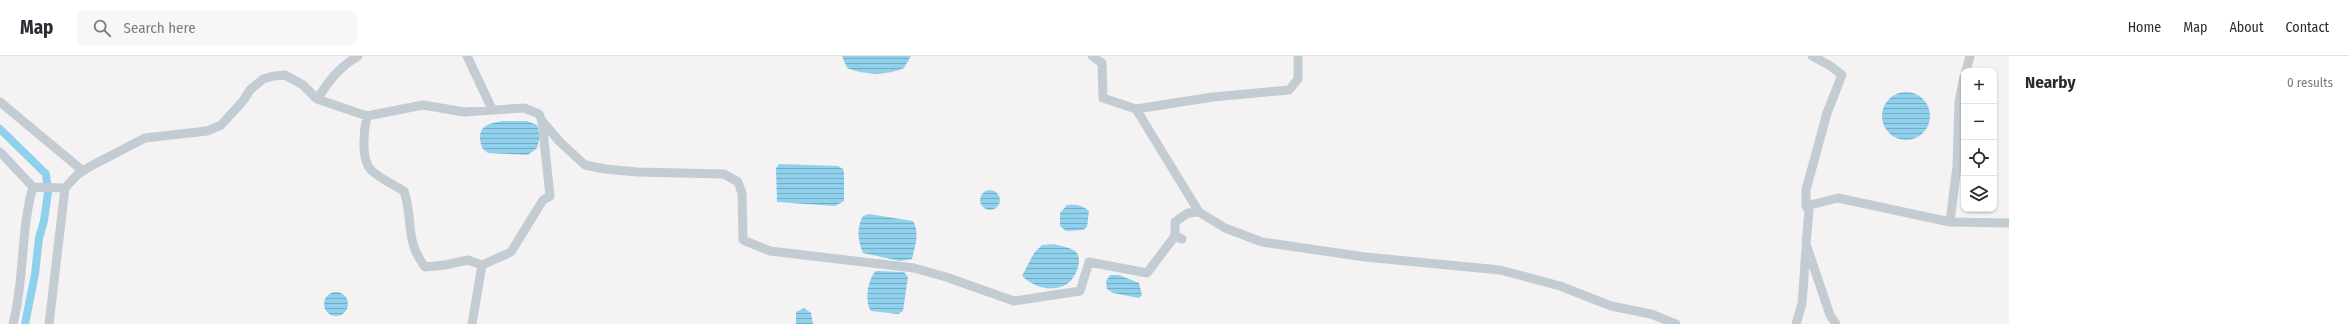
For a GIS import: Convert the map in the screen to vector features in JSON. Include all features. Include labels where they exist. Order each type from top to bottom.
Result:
[{"type":"street","points":[[317,99],[333,75],[344,64],[358,56]]},
{"type":"street","points":[[467,56],[492,109]]},
{"type":"street","points":[[1092,56],[1102,63],[1103,98],[1136,109],[1213,97],[1289,90],[1298,79],[1298,56]]},
{"type":"street","points":[[1796,324],[1802,304],[1809,211],[1806,206],[1806,190],[1827,113],[1842,75],[1829,64],[1812,56]]},
{"type":"street","points":[[1967,68],[1970,56]]},
{"type":"street","points":[[0,152],[33,187],[62,188],[83,171],[145,138],[207,131],[220,125],[243,101],[250,90],[263,79],[285,76],[303,85],[317,99],[367,116],[423,105],[464,112],[524,108],[539,114],[542,121],[550,196],[543,200],[511,252],[482,265],[468,260],[446,265],[425,267],[415,254],[404,191],[371,170],[366,159],[363,136],[367,116]]},
{"type":"street","points":[[1950,222],[1957,166],[1959,102],[1961,92]]},
{"type":"street","points":[[0,102],[83,171]]},
{"type":"street","points":[[1136,109],[1199,212],[1225,228],[1262,242],[1365,257],[1500,270],[1560,286],[1611,306],[1650,314],[1676,324]]},
{"type":"street","points":[[542,121],[560,142],[585,165],[605,169],[637,172],[724,174],[738,182],[742,193],[744,240],[770,250],[914,268],[946,277],[1014,301],[1080,291],[1089,262],[1147,273],[1178,237],[1175,222],[1188,213],[1199,212]]},
{"type":"street","points":[[12,324],[19,299],[28,205],[33,187]]},
{"type":"street","points":[[49,324],[62,188]]},
{"type":"street","points":[[1806,206],[1838,198],[1950,222],[2009,223]]},
{"type":"street","points":[[1806,244],[1830,315],[1836,324]]},
{"type":"street","points":[[472,324],[482,265]]},
{"type":"water","points":[[842,56],[911,56],[904,68],[897,71],[876,74],[847,68]]},
{"type":"water","points":[[1906,92],[1915,94],[1923,99],[1928,107],[1930,116],[1928,125],[1923,133],[1915,138],[1906,140],[1897,138],[1889,133],[1884,125],[1882,116],[1884,107],[1889,99],[1897,94]]},
{"type":"water","points":[[503,121],[527,121],[537,125],[540,136],[537,148],[528,155],[488,153],[482,148],[480,141],[481,131],[486,126]]},
{"type":"water","points":[[779,164],[838,166],[843,169],[844,173],[844,201],[835,206],[777,202],[776,168]]},
{"type":"water","points":[[990,190],[997,193],[1000,200],[997,207],[990,210],[983,207],[980,200],[983,193]]},
{"type":"water","points":[[1067,205],[1079,205],[1089,211],[1087,227],[1083,230],[1066,231],[1060,226],[1060,213]]},
{"type":"water","points":[[869,214],[913,221],[917,235],[912,259],[900,261],[863,253],[859,239],[859,225],[863,216]]},
{"type":"water","points":[[1054,244],[1070,248],[1078,254],[1078,268],[1067,284],[1056,288],[1043,288],[1037,286],[1022,276],[1034,253],[1042,245]]},
{"type":"water","points":[[876,271],[904,272],[908,277],[903,311],[898,314],[871,311],[867,296],[869,284],[873,274]]},
{"type":"water","points":[[1110,275],[1119,275],[1139,283],[1142,295],[1139,298],[1113,293],[1107,289],[1106,281]]},
{"type":"water","points":[[336,292],[341,293],[347,299],[347,309],[341,315],[336,316],[331,315],[325,309],[324,304],[325,299],[331,293]]},
{"type":"water","points":[[804,308],[811,313],[813,324],[796,324],[796,312]]},
{"type":"waterway","points":[[0,129],[46,174],[48,192],[44,221],[39,238],[35,274],[25,324]]}]
